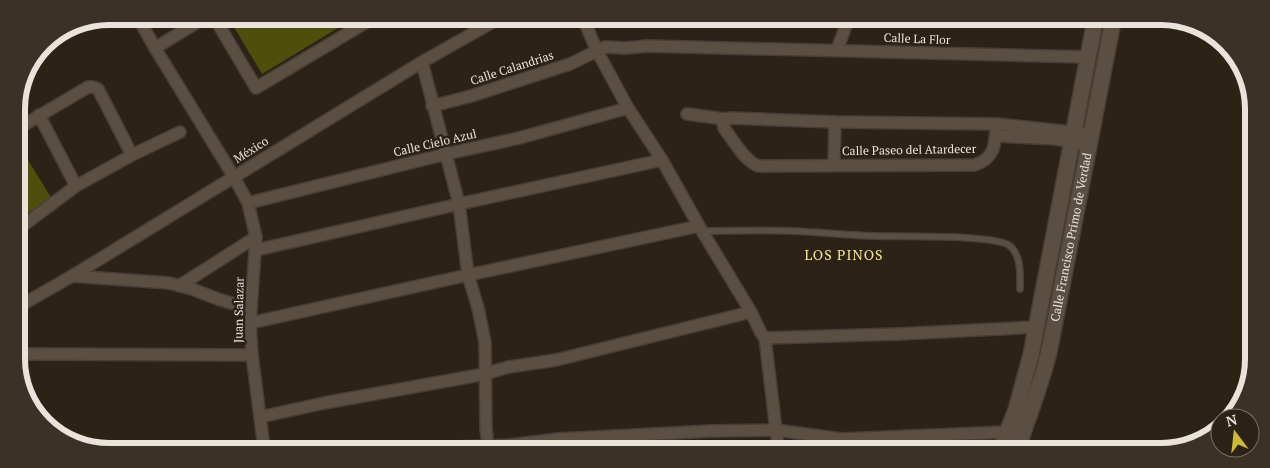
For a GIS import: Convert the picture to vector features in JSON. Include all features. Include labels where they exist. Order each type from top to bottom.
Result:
[{"type":"main road","name":"Calle Francisco Primo de Verdad","points":[[1005,443],[1029,364],[1094,25]]},
{"type":"main road","name":"Calle Francisco Primo de Verdad","points":[[1019,443],[1045,371],[1112,25]]},
{"type":"street","name":"Juan Salazar","points":[[142,25],[248,203],[256,237],[250,323],[263,443]]},
{"type":"street","points":[[154,48],[193,25]]},
{"type":"street","points":[[219,25],[256,88],[362,25]]},
{"type":"street","name":"México","points":[[25,303],[422,62],[488,25]]},
{"type":"street","points":[[586,25],[597,51],[628,108],[662,160],[765,338],[779,443]]},
{"type":"street","points":[[837,50],[846,25]]},
{"type":"street","name":"Calle La Flor","points":[[597,51],[606,47],[648,46],[1088,57]]},
{"type":"street","name":"Calle Calandrias","points":[[432,106],[471,96],[570,64],[597,51]]},
{"type":"street","points":[[422,62],[458,204],[468,274],[478,308],[484,342],[488,443]]},
{"type":"street","points":[[25,125],[88,86],[93,87],[98,89],[132,156]]},
{"type":"street","name":"Calle Cielo Azul","points":[[248,203],[519,138],[628,108]]},
{"type":"street","name":"Calle Paseo del Atardecer","points":[[687,114],[725,119],[996,124],[1090,139]]},
{"type":"street","points":[[39,115],[76,186]]},
{"type":"street","name":"Calle Paseo del Atardecer","points":[[725,119],[724,128],[752,163],[758,166],[974,165],[982,163],[988,158],[996,136],[996,124]]},
{"type":"street","name":"Calle Paseo del Atardecer","points":[[834,122],[834,165]]},
{"type":"street","points":[[25,224],[76,186],[180,132]]},
{"type":"street","name":"Calle Paseo del Atardecer","points":[[996,136],[1057,139],[1073,137]]},
{"type":"street","points":[[256,250],[662,160]]},
{"type":"street","points":[[250,323],[468,274],[701,229]]},
{"type":"street","points":[[179,286],[256,237]]},
{"type":"street","points":[[72,276],[169,283],[251,309]]},
{"type":"street","points":[[260,417],[324,403],[484,374],[508,367],[556,360],[751,312]]},
{"type":"street","points":[[765,338],[1036,327]]},
{"type":"street","points":[[25,354],[252,354]]},
{"type":"street","points":[[524,443],[558,438],[711,431],[776,430],[841,438],[1007,432]]},
{"type":"lane","points":[[701,229],[979,239],[1002,242],[1009,245],[1018,260],[1020,289]]},
{"type":"shaded area","points":[[233,25],[343,25],[262,74]]},
{"type":"shaded area","points":[[25,155],[52,199],[25,214]]},
{"type":"district","name":"LOS PINOS","points":[[844,255]]}]
